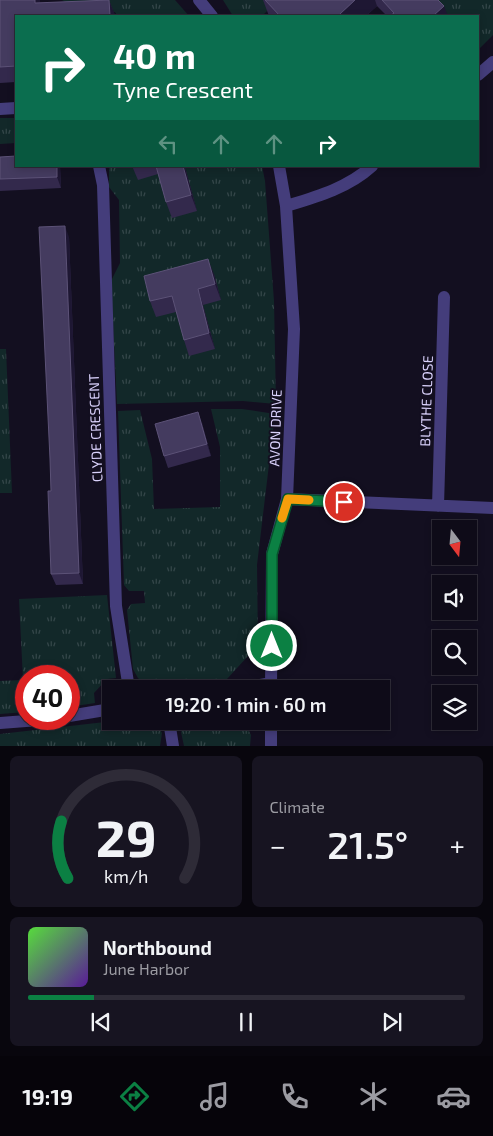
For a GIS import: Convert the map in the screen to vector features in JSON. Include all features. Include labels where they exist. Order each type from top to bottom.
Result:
[{"type":"street","points":[[199,0],[211,15]]},
{"type":"street","points":[[479,74],[493,62]]},
{"type":"street","points":[[0,109],[15,108]]},
{"type":"street","name":"CLYDE CRESCENT","points":[[99,167],[103,185],[116,606],[128,680]]},
{"type":"street","name":"AVON DRIVE","points":[[271,680],[272,554],[288,499],[294,330],[286,206],[279,167]]},
{"type":"street","points":[[286,206],[326,193],[361,176],[371,167]]},
{"type":"street","name":"BLYTHE CLOSE","points":[[438,506],[444,297]]},
{"type":"street","points":[[288,499],[493,508]]},
{"type":"street","points":[[80,714],[102,711]]},
{"type":"street","points":[[0,723],[15,722]]},
{"type":"street","points":[[170,730],[173,746]]},
{"type":"street","points":[[271,730],[271,746]]},
{"type":"green space","points":[[62,0],[175,0],[188,15],[116,15],[116,13],[109,9],[83,11]]},
{"type":"green space","points":[[223,0],[272,0],[275,3],[265,15],[232,15]]},
{"type":"green space","points":[[431,0],[493,0],[493,35],[479,49],[479,15],[444,15]]},
{"type":"green space","points":[[0,118],[15,118],[15,143],[0,144]]},
{"type":"green space","points":[[109,167],[262,167],[265,181],[274,301],[276,404],[243,401],[117,404],[111,281],[120,263],[119,200],[109,187]]},
{"type":"green space","points":[[0,349],[6,349],[12,493],[0,493]]},
{"type":"green space","points":[[211,409],[242,409],[275,414],[257,565],[258,645],[227,679],[140,680],[133,669],[127,610],[131,604],[145,603],[144,591],[129,591],[124,585],[118,411],[140,410],[152,459],[154,509],[220,507],[220,447]]},
{"type":"green space","points":[[107,595],[116,678],[102,680],[102,684],[94,693],[95,703],[80,705],[80,665],[22,665],[19,599]]},
{"type":"green space","points":[[15,680],[15,713],[0,714],[0,681]]},
{"type":"green space","points":[[102,722],[102,730],[160,730],[162,733],[160,746],[0,746],[0,734],[35,730],[80,730],[80,725]]},
{"type":"green space","points":[[182,730],[248,730],[251,735],[250,746],[184,746]]},
{"type":"building","points":[[0,0],[35,0],[35,3],[109,0],[110,15],[15,15],[15,66],[0,67]]},
{"type":"building","points":[[265,0],[355,0],[341,15],[279,15]]},
{"type":"building","points":[[382,0],[438,0],[444,6],[434,15],[391,15],[394,13]]},
{"type":"building","points":[[15,156],[15,167],[57,167],[57,177],[0,179],[0,157]]},
{"type":"building","points":[[156,167],[183,167],[191,195],[166,202]]},
{"type":"building","points":[[65,226],[79,573],[51,574],[48,491],[51,491],[50,459],[39,227]]},
{"type":"building","points":[[208,259],[215,284],[198,289],[209,333],[184,340],[172,296],[150,301],[144,276]]},
{"type":"building","points":[[198,412],[207,444],[164,456],[155,424]]},
{"type":"slow traffic","points":[[282,518],[288,499],[309,500]]},
{"type":"route","points":[[272,646],[272,554],[288,499],[344,502]]}]
